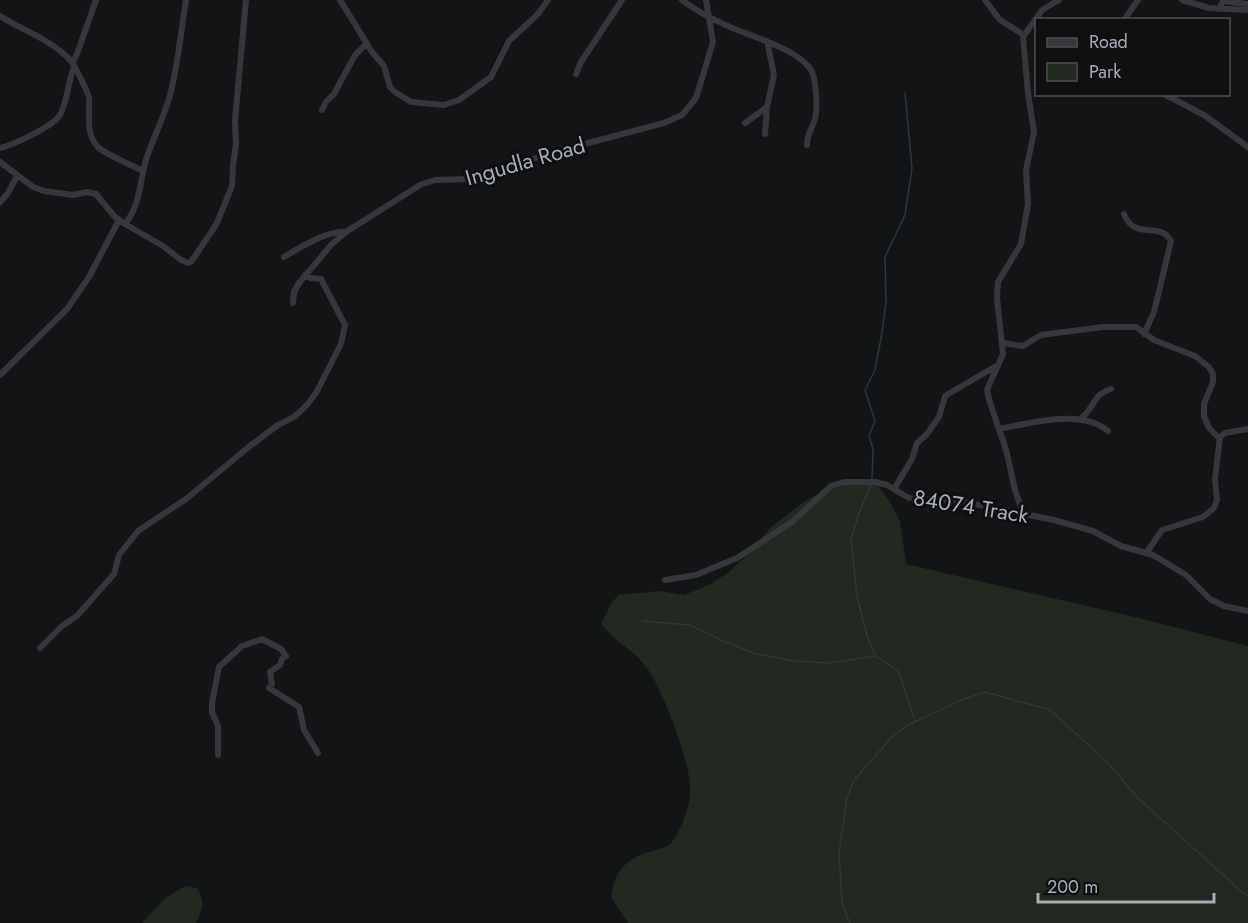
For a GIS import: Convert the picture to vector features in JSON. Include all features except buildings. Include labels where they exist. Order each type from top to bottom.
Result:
[{"type":"street","points":[[0,148],[10,146],[50,126],[59,117],[73,65],[96,0]]},
{"type":"street","points":[[0,375],[67,309],[122,222],[132,214],[142,184],[143,171],[171,92],[186,0]]},
{"type":"street","points":[[0,162],[33,187],[44,191],[73,195],[87,192],[96,194],[122,222],[188,263],[199,252],[216,225],[232,186],[236,144],[235,122],[246,0]]},
{"type":"street","points":[[339,0],[384,66],[390,87],[398,95],[411,102],[444,105],[459,100],[491,77],[514,35],[538,14],[548,0]]},
{"type":"street","points":[[576,74],[581,62],[622,0]]},
{"type":"street","points":[[682,0],[746,34],[782,46],[805,63],[813,74],[816,110],[807,136],[807,145]]},
{"type":"street","name":"Ingudla Road","points":[[293,303],[296,289],[305,274],[346,232],[426,182],[468,179],[677,117],[691,107],[703,79],[713,42],[706,0]]},
{"type":"street","points":[[985,0],[1000,20],[1024,35]]},
{"type":"street","points":[[1036,18],[1042,10],[1059,0]]},
{"type":"street","points":[[1125,18],[1138,0]]},
{"type":"street","points":[[1182,0],[1219,9],[1248,10]]},
{"type":"street","points":[[1219,9],[1223,1],[1248,4]]},
{"type":"street","points":[[0,16],[40,37],[73,65],[89,96],[89,129],[93,141],[103,152],[143,171]]},
{"type":"street","points":[[1025,514],[1017,500],[1007,454],[987,390],[1003,354],[997,289],[1001,276],[1022,244],[1028,204],[1026,171],[1034,132],[1028,93],[1024,35],[1035,20]]},
{"type":"street","points":[[765,134],[767,107],[774,71],[766,41]]},
{"type":"street","points":[[322,110],[334,94],[355,55],[367,43]]},
{"type":"street","points":[[1168,96],[1204,116],[1248,147]]},
{"type":"street","points":[[745,123],[767,107]]},
{"type":"street","points":[[0,202],[8,194],[17,176]]},
{"type":"street","points":[[1124,213],[1128,222],[1136,228],[1162,232],[1167,234],[1171,241],[1154,312],[1144,334]]},
{"type":"street","points":[[284,257],[333,232],[346,232]]},
{"type":"street","points":[[40,648],[62,626],[77,616],[114,574],[118,555],[138,531],[186,499],[278,425],[294,417],[316,393],[341,344],[345,325],[321,279],[310,278],[305,274]]},
{"type":"street","points":[[1003,343],[1023,346],[1038,335],[1110,327],[1134,327],[1154,340],[1187,351],[1209,367],[1213,374],[1213,382],[1204,404],[1204,416],[1209,428],[1220,439]]},
{"type":"street","points":[[894,489],[912,459],[917,443],[937,421],[945,396],[999,365]]},
{"type":"street","points":[[1080,419],[1099,394],[1112,389]]},
{"type":"street","points":[[999,429],[1049,420],[1080,419],[1096,422],[1108,431]]},
{"type":"street","points":[[1147,552],[1162,530],[1203,517],[1214,508],[1217,500],[1215,479],[1220,439],[1225,433],[1248,429]]},
{"type":"street","name":"84074 Track","points":[[665,580],[696,575],[736,558],[792,522],[831,486],[844,482],[875,482],[909,498],[960,501],[1093,531],[1122,546],[1147,552],[1186,575],[1210,599],[1224,606],[1248,612]]},
{"type":"street","points":[[218,755],[218,726],[212,712],[212,703],[219,668],[242,646],[262,639],[281,649],[286,656],[280,665],[270,672],[272,684],[269,688],[299,707],[304,730],[318,753]]},
{"type":"green space","points":[[844,482],[875,482],[889,500],[900,521],[906,564],[1135,617],[1248,646],[1248,923],[628,923],[611,897],[614,882],[631,860],[667,846],[674,839],[688,806],[689,777],[674,726],[653,678],[642,662],[601,624],[612,602],[619,595],[660,591],[684,595],[709,585],[729,572],[756,547],[771,527],[804,502]]},
{"type":"green space","points":[[185,886],[197,888],[202,898],[202,909],[196,923],[142,923],[164,899]]},
{"type":"waterway","points":[[872,478],[873,449],[869,436],[875,421],[865,390],[875,370],[882,333],[886,302],[885,257],[905,215],[912,168],[905,93]]},
{"type":"waterway","points":[[871,484],[851,539],[857,596],[867,636],[876,656],[899,672],[915,721]]},
{"type":"waterway","points":[[643,621],[690,625],[756,654],[794,661],[830,663],[875,656]]},
{"type":"waterway","points":[[850,923],[842,904],[839,852],[847,797],[855,779],[891,738],[908,725],[985,692],[1050,710],[1106,761],[1139,799],[1248,895]]}]
